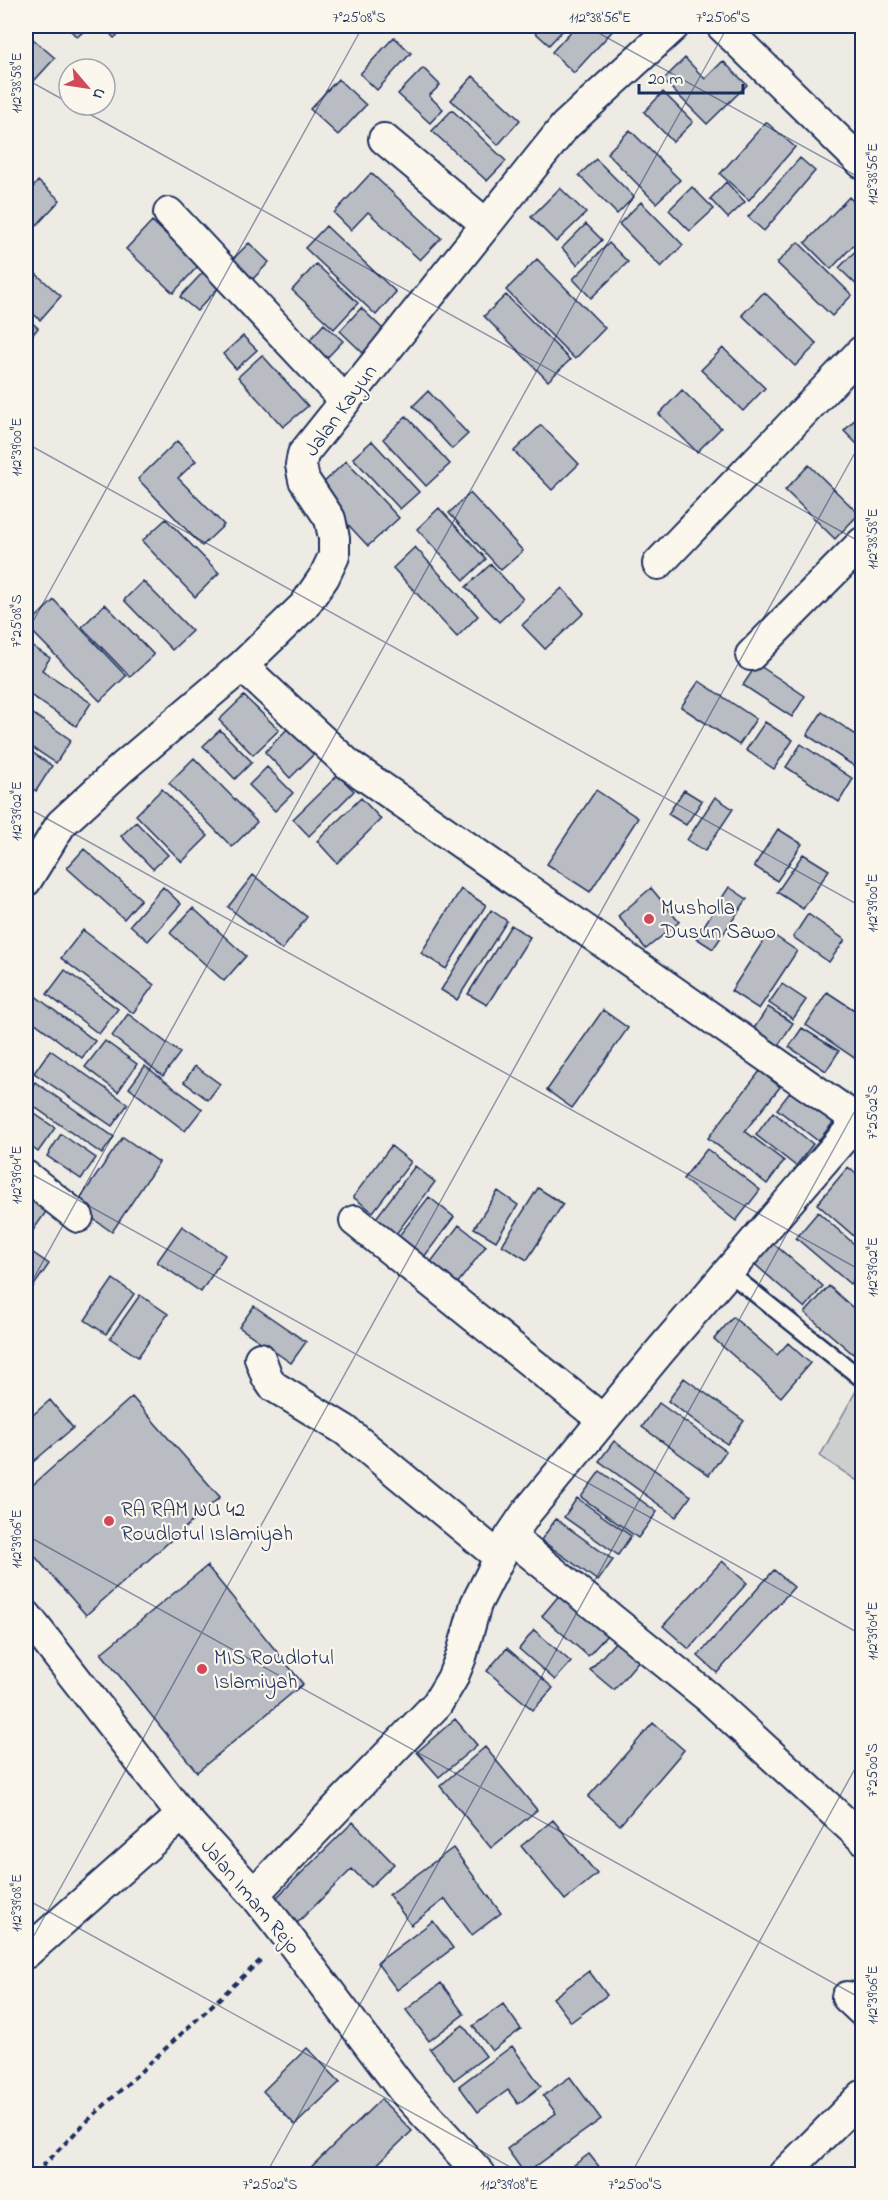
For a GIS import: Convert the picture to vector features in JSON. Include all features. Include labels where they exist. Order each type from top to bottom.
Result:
[{"type":"street","name":"Jalan Kayun","points":[[26,881],[61,824],[123,767],[242,666],[304,606],[324,577],[334,556],[330,519],[304,480],[303,454],[565,126],[674,26]]},
{"type":"street","points":[[722,26],[862,163]]},
{"type":"street","points":[[384,139],[486,224]]},
{"type":"street","points":[[170,213],[345,400]]},
{"type":"street","points":[[658,564],[862,351]]},
{"type":"street","points":[[751,655],[862,543]]},
{"type":"street","points":[[242,666],[348,764],[861,1119],[603,1419],[527,1512],[505,1547],[476,1604],[461,1657],[452,1679],[437,1704],[254,1894]]},
{"type":"street","points":[[26,1176],[78,1217]]},
{"type":"street","points":[[355,1221],[603,1419]]},
{"type":"street","points":[[260,1359],[273,1386],[345,1430],[708,1697],[862,1838]]},
{"type":"street","name":"Jalan Imam Rejo","points":[[26,1615],[182,1815],[254,1894],[403,2090],[480,2175]]},
{"type":"street","points":[[26,1953],[182,1815]]},
{"type":"street","points":[[784,2175],[862,2096]]},
{"type":"lane","points":[[728,1272],[862,1379]]},
{"type":"path","points":[[35,2175],[82,2126],[287,1936]]},
{"type":"shaded area","points":[[862,1380],[862,1484],[820,1456]]},
{"type":"building","points":[[66,26],[90,26],[77,37]]},
{"type":"building","points":[[103,26],[128,26],[114,38]]},
{"type":"building","points":[[528,26],[567,26],[549,45]]},
{"type":"building","points":[[576,26],[617,26],[574,73],[552,52]]},
{"type":"building","points":[[26,33],[55,58],[34,81],[26,74]]},
{"type":"building","points":[[394,37],[411,53],[377,90],[360,74]]},
{"type":"building","points":[[685,58],[705,79],[723,61],[747,85],[707,124],[663,80]]},
{"type":"building","points":[[423,68],[440,85],[429,96],[443,109],[430,123],[398,94]]},
{"type":"building","points":[[473,76],[520,120],[498,145],[451,100]]},
{"type":"building","points":[[338,79],[366,105],[338,135],[310,109]]},
{"type":"building","points":[[663,92],[693,122],[673,142],[644,112]]},
{"type":"building","points":[[452,110],[506,161],[487,181],[432,131]]},
{"type":"building","points":[[766,122],[795,147],[749,200],[720,174]]},
{"type":"building","points":[[630,130],[680,180],[656,203],[607,153]]},
{"type":"building","points":[[800,158],[815,171],[764,231],[748,217]]},
{"type":"building","points":[[596,159],[634,197],[617,214],[579,175]]},
{"type":"building","points":[[371,173],[441,238],[420,260],[368,212],[351,230],[334,213]]},
{"type":"building","points":[[38,181],[60,200],[37,225],[26,215],[26,196]]},
{"type":"building","points":[[726,182],[745,202],[728,218],[710,199]]},
{"type":"building","points":[[692,187],[714,209],[690,231],[669,210]]},
{"type":"building","points":[[560,188],[586,213],[556,242],[531,217]]},
{"type":"building","points":[[849,197],[862,210],[862,236],[831,269],[805,243]]},
{"type":"building","points":[[641,202],[683,245],[661,267],[619,224]]},
{"type":"building","points":[[152,221],[199,265],[173,293],[126,249]]},
{"type":"building","points":[[586,224],[602,240],[577,265],[562,248]]},
{"type":"building","points":[[326,226],[396,292],[376,315],[305,248]]},
{"type":"building","points":[[798,242],[852,295],[832,316],[777,263]]},
{"type":"building","points":[[249,243],[269,262],[252,280],[231,261]]},
{"type":"building","points":[[609,243],[628,262],[591,298],[573,279]]},
{"type":"building","points":[[862,244],[862,290],[839,268]]},
{"type":"building","points":[[537,259],[605,328],[575,359],[506,290]]},
{"type":"building","points":[[316,264],[358,303],[334,329],[292,290]]},
{"type":"building","points":[[26,265],[61,296],[40,320],[26,307]]},
{"type":"building","points":[[205,270],[221,285],[197,311],[180,297]]},
{"type":"building","points":[[764,292],[817,344],[795,366],[742,315]]},
{"type":"building","points":[[506,295],[570,360],[548,381],[484,316]]},
{"type":"building","points":[[361,308],[384,330],[363,353],[340,331]]},
{"type":"building","points":[[26,317],[38,328],[26,343]]},
{"type":"building","points":[[324,324],[343,341],[322,363],[304,346]]},
{"type":"building","points":[[243,336],[257,350],[236,369],[223,354]]},
{"type":"building","points":[[723,348],[765,388],[743,411],[701,370]]},
{"type":"building","points":[[262,355],[308,406],[283,427],[238,377]]},
{"type":"building","points":[[682,390],[721,428],[697,452],[659,414]]},
{"type":"building","points":[[428,391],[468,434],[452,449],[413,406]]},
{"type":"building","points":[[862,412],[862,449],[844,431]]},
{"type":"building","points":[[406,416],[450,464],[426,486],[383,439]]},
{"type":"building","points":[[541,425],[579,464],[552,490],[514,451]]},
{"type":"building","points":[[177,441],[196,461],[178,478],[224,525],[202,546],[138,479]]},
{"type":"building","points":[[372,441],[419,492],[400,509],[353,458]]},
{"type":"building","points":[[346,461],[399,518],[368,546],[316,490]]},
{"type":"building","points":[[809,465],[859,514],[835,539],[785,490]]},
{"type":"building","points":[[470,493],[523,551],[501,570],[449,513]]},
{"type":"building","points":[[439,508],[486,559],[464,580],[417,529]]},
{"type":"building","points":[[166,519],[219,573],[195,597],[142,541]]},
{"type":"building","points":[[415,547],[478,616],[457,637],[393,568]]},
{"type":"building","points":[[491,564],[523,599],[499,622],[466,587]]},
{"type":"building","points":[[143,581],[192,631],[172,650],[124,600]]},
{"type":"building","points":[[562,588],[584,613],[545,649],[522,625]]},
{"type":"building","points":[[54,600],[126,676],[100,701],[27,626]]},
{"type":"building","points":[[105,604],[154,655],[130,677],[82,627]]},
{"type":"building","points":[[26,642],[50,658],[42,670],[91,703],[76,726],[26,692]]},
{"type":"building","points":[[757,664],[805,696],[792,717],[743,685]]},
{"type":"building","points":[[699,681],[756,719],[739,745],[681,707]]},
{"type":"building","points":[[244,696],[279,730],[253,755],[219,720]]},
{"type":"building","points":[[26,709],[71,740],[56,763],[26,743]]},
{"type":"building","points":[[822,712],[862,739],[860,770],[807,735]]},
{"type":"building","points":[[765,722],[793,740],[774,769],[746,750]]},
{"type":"building","points":[[292,724],[318,750],[290,778],[265,752]]},
{"type":"building","points":[[220,730],[252,762],[235,779],[203,746]]},
{"type":"building","points":[[801,744],[853,779],[839,802],[786,767]]},
{"type":"building","points":[[26,748],[52,766],[36,791],[26,784]]},
{"type":"building","points":[[194,758],[257,822],[232,847],[169,783]]},
{"type":"building","points":[[267,767],[293,793],[275,811],[249,785]]},
{"type":"building","points":[[338,775],[354,791],[309,836],[293,819]]},
{"type":"building","points":[[162,789],[208,836],[182,862],[136,815]]},
{"type":"building","points":[[596,790],[638,818],[590,892],[547,864]]},
{"type":"building","points":[[684,790],[702,801],[686,825],[668,814]]},
{"type":"building","points":[[715,797],[733,809],[705,851],[687,840]]},
{"type":"building","points":[[361,798],[381,819],[337,863],[317,841]]},
{"type":"building","points":[[136,822],[168,855],[153,869],[121,836]]},
{"type":"building","points":[[778,829],[802,844],[777,881],[754,866]]},
{"type":"building","points":[[84,849],[141,899],[124,919],[67,868]]},
{"type":"building","points":[[803,854],[829,870],[803,909],[777,892]]},
{"type":"building","points":[[253,875],[307,917],[282,950],[228,907]]},
{"type":"building","points":[[163,887],[181,904],[148,941],[130,925]]},
{"type":"building","points":[[729,887],[747,899],[713,949],[696,938]]},
{"type":"building","name":"Musholla Dusun Sawo","points":[[651,888],[679,922],[646,949],[618,916]]},
{"type":"building","points":[[461,889],[486,905],[446,969],[421,953]]},
{"type":"building","points":[[193,908],[246,956],[224,981],[170,933]]},
{"type":"building","points":[[491,910],[507,921],[457,1000],[441,990]]},
{"type":"building","points":[[808,914],[845,940],[829,962],[793,937]]},
{"type":"building","points":[[511,925],[530,937],[487,1005],[468,994]]},
{"type":"building","points":[[83,930],[154,985],[133,1013],[61,958]]},
{"type":"building","points":[[769,932],[797,951],[759,1009],[731,991]]},
{"type":"building","points":[[65,970],[118,1009],[99,1034],[47,994]]},
{"type":"building","points":[[782,984],[806,1000],[793,1019],[769,1003]]},
{"type":"building","points":[[30,992],[95,1041],[82,1058],[26,1016],[26,998]]},
{"type":"building","points":[[827,992],[862,1015],[862,1063],[806,1025]]},
{"type":"building","points":[[768,1007],[793,1023],[772,1055],[747,1039]]},
{"type":"building","points":[[603,1010],[628,1028],[572,1108],[547,1090]]},
{"type":"building","points":[[128,1014],[180,1053],[163,1076],[112,1036]]},
{"type":"building","points":[[802,1028],[839,1051],[826,1071],[789,1047]]},
{"type":"building","points":[[105,1041],[137,1064],[118,1092],[85,1067]]},
{"type":"building","points":[[50,1050],[128,1104],[112,1126],[34,1073]]},
{"type":"building","points":[[145,1066],[202,1109],[185,1131],[129,1088]]},
{"type":"building","points":[[195,1066],[220,1084],[208,1100],[184,1082]]},
{"type":"building","points":[[760,1071],[780,1087],[745,1131],[784,1161],[767,1184],[708,1138]]},
{"type":"building","points":[[35,1082],[114,1137],[102,1154],[26,1101],[26,1096]]},
{"type":"building","points":[[795,1086],[837,1118],[818,1141],[777,1109]]},
{"type":"building","points":[[26,1108],[55,1128],[38,1152],[26,1143]]},
{"type":"building","points":[[773,1112],[813,1144],[796,1166],[756,1135]]},
{"type":"building","points":[[61,1134],[96,1158],[81,1179],[47,1156]]},
{"type":"building","points":[[123,1137],[159,1162],[112,1232],[75,1206]]},
{"type":"building","points":[[391,1146],[411,1162],[373,1212],[353,1197]]},
{"type":"building","points":[[707,1149],[760,1190],[736,1221],[683,1179]]},
{"type":"building","points":[[415,1166],[435,1182],[396,1234],[376,1218]]},
{"type":"building","points":[[848,1167],[862,1179],[862,1243],[817,1204]]},
{"type":"building","points":[[538,1188],[563,1204],[527,1260],[502,1245]]},
{"type":"building","points":[[26,1190],[50,1206],[32,1232],[26,1227]]},
{"type":"building","points":[[498,1191],[518,1205],[496,1241],[474,1228]]},
{"type":"building","points":[[429,1197],[454,1217],[424,1257],[398,1237]]},
{"type":"building","points":[[818,1212],[862,1251],[862,1270],[850,1284],[796,1238]]},
{"type":"building","points":[[459,1225],[486,1246],[454,1288],[427,1267]]},
{"type":"building","points":[[182,1226],[225,1255],[201,1292],[157,1262]]},
{"type":"building","points":[[768,1239],[823,1286],[805,1308],[750,1260]]},
{"type":"building","points":[[26,1248],[49,1264],[33,1287],[26,1281]]},
{"type":"building","points":[[113,1279],[134,1294],[106,1334],[85,1320]]},
{"type":"building","points":[[829,1286],[862,1316],[862,1342],[853,1354],[805,1313]]},
{"type":"building","points":[[140,1295],[168,1314],[138,1357],[110,1338]]},
{"type":"building","points":[[254,1306],[306,1342],[291,1363],[239,1327]]},
{"type":"building","points":[[733,1317],[777,1355],[788,1343],[810,1363],[781,1397],[714,1339]]},
{"type":"building","points":[[684,1378],[744,1421],[727,1444],[668,1401]]},
{"type":"building","name":"RA RAM NU 42 Roudlotul Islamiyah","points":[[132,1397],[220,1497],[86,1615],[26,1546],[26,1491]]},
{"type":"building","points":[[50,1400],[73,1428],[26,1468],[26,1421]]},
{"type":"building","points":[[659,1403],[726,1451],[709,1475],[642,1427]]},
{"type":"building","points":[[614,1441],[691,1496],[676,1517],[599,1461]]},
{"type":"building","points":[[600,1471],[657,1512],[638,1538],[581,1497]]},
{"type":"building","points":[[577,1498],[631,1536],[618,1555],[564,1517]]},
{"type":"building","points":[[556,1519],[613,1560],[598,1581],[541,1540]]},
{"type":"building","points":[[722,1561],[747,1583],[689,1649],[663,1626]]},
{"type":"building","name":"MIS Roudlotul Islamiyah","points":[[207,1566],[303,1684],[197,1772],[101,1653]]},
{"type":"building","points":[[774,1570],[794,1587],[717,1673],[698,1656]]},
{"type":"building","points":[[561,1593],[608,1634],[588,1656],[542,1616]]},
{"type":"building","points":[[534,1630],[571,1662],[555,1680],[519,1649]]},
{"type":"building","points":[[619,1638],[641,1658],[614,1690],[590,1670]]},
{"type":"building","points":[[507,1648],[553,1688],[533,1710],[487,1671]]},
{"type":"building","points":[[455,1719],[477,1745],[439,1777],[417,1752]]},
{"type":"building","points":[[653,1723],[684,1750],[620,1825],[588,1797]]},
{"type":"building","points":[[485,1747],[537,1810],[491,1848],[440,1786]]},
{"type":"building","points":[[553,1820],[597,1874],[565,1900],[521,1846]]},
{"type":"building","points":[[353,1822],[394,1864],[370,1887],[352,1869],[294,1926],[271,1903]]},
{"type":"building","points":[[453,1848],[501,1913],[472,1935],[445,1899],[411,1925],[389,1895]]},
{"type":"building","points":[[433,1921],[453,1948],[397,1990],[377,1963]]},
{"type":"building","points":[[589,1971],[607,1995],[571,2022],[553,1998]]},
{"type":"building","points":[[441,1983],[464,2014],[429,2041],[406,2010]]},
{"type":"building","points":[[503,2004],[521,2029],[492,2051],[473,2026]]},
{"type":"building","points":[[463,2025],[486,2056],[454,2080],[430,2049]]},
{"type":"building","points":[[512,2046],[541,2086],[518,2104],[508,2090],[478,2112],[459,2086]]},
{"type":"building","points":[[307,2048],[340,2082],[295,2125],[263,2091]]},
{"type":"building","points":[[570,2077],[601,2119],[525,2174],[507,2149],[556,2113],[543,2096]]},
{"type":"building","points":[[381,2099],[412,2131],[367,2174],[304,2174]]},
{"type":"building","points":[[589,2154],[605,2174],[562,2174]]},
{"type":"place","name":"Musholla Dusun Sawo","points":[[649,919]]},
{"type":"place","name":"RA RAM NU 42 Roudlotul Islamiyah","points":[[109,1521]]},
{"type":"place","name":"MIS Roudlotul Islamiyah","points":[[202,1669]]}]
